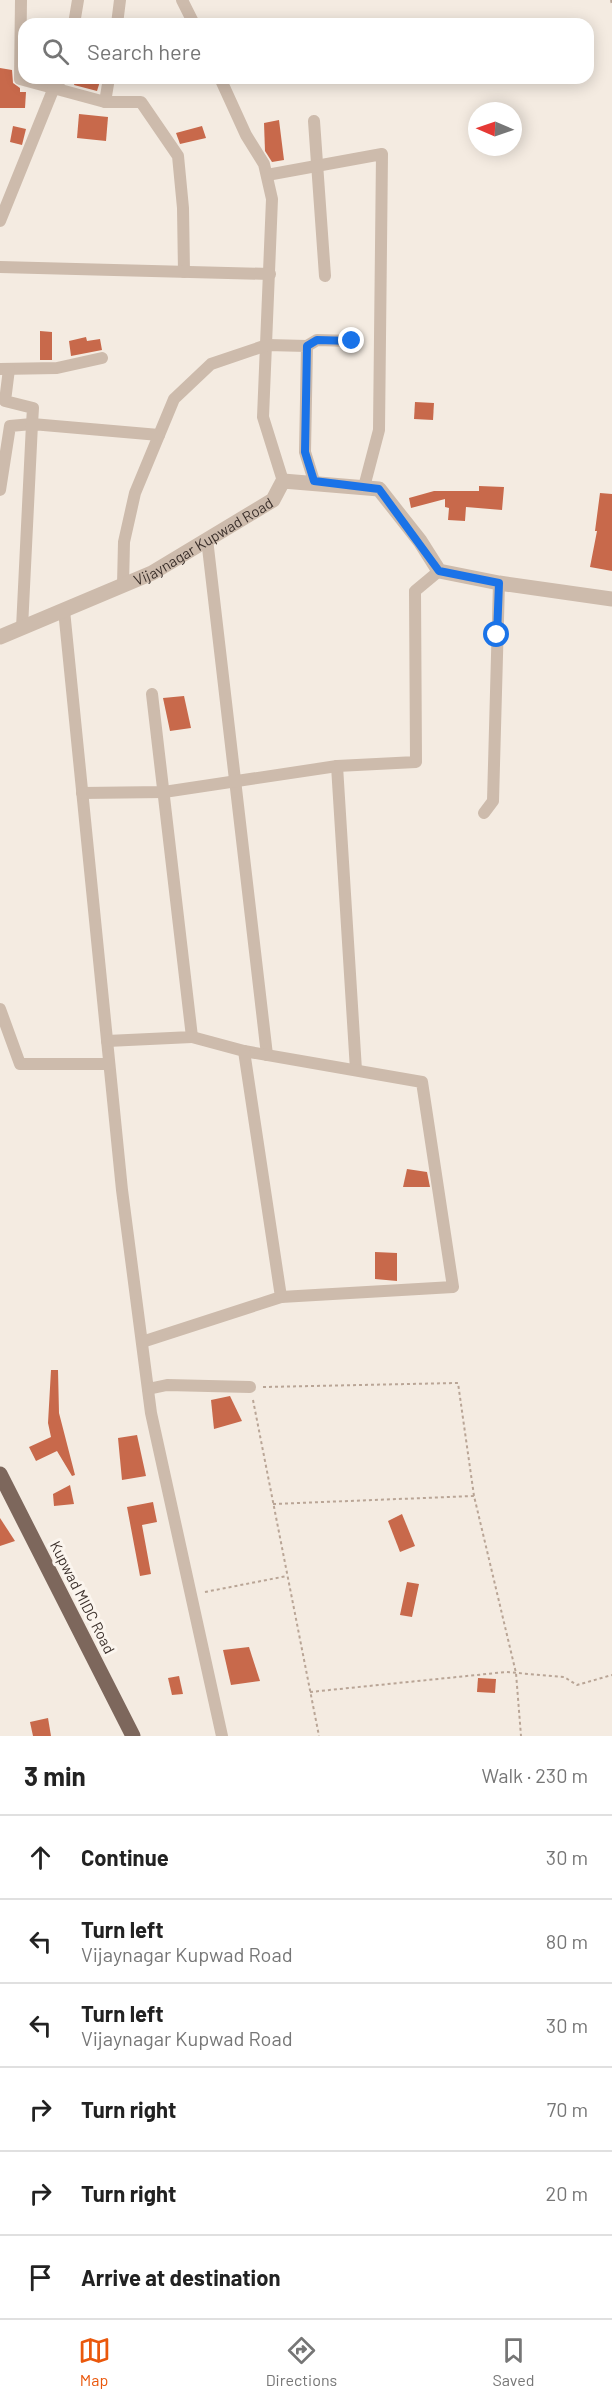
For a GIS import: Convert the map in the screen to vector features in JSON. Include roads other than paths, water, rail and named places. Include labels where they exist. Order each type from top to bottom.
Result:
[{"type":"main road","name":"Kupwad MIDC Road","points":[[0,1474],[133,1736]]},
{"type":"street","points":[[21,0],[21,18]]},
{"type":"street","points":[[75,18],[78,0]]},
{"type":"street","points":[[118,18],[120,0]]},
{"type":"street","points":[[182,0],[191,18]]},
{"type":"street","points":[[35,84],[105,102],[141,102],[178,156],[183,208],[184,272]]},
{"type":"street","points":[[0,221],[53,90],[58,84]]},
{"type":"street","points":[[105,102],[108,84]]},
{"type":"street","points":[[223,84],[246,135],[264,164],[272,198],[263,417],[283,481]]},
{"type":"street","points":[[315,121],[325,276]]},
{"type":"street","points":[[267,175],[381,154],[379,430],[364,487]]},
{"type":"street","points":[[0,267],[270,274]]},
{"type":"street","points":[[123,585],[124,542],[135,493],[174,399],[203,369],[211,364],[267,345],[307,346],[317,340],[352,341]]},
{"type":"street","points":[[307,346],[305,452],[314,481]]},
{"type":"street","points":[[22,628],[33,408],[5,401],[5,369],[57,368],[102,358]]},
{"type":"street","points":[[0,490],[10,426],[32,424],[159,435]]},
{"type":"street","name":"Vijaynagar Kupwad Road","points":[[0,637],[152,573],[273,500],[283,481],[314,481],[379,489],[439,571]]},
{"type":"street","points":[[207,539],[267,1055]]},
{"type":"street","points":[[82,794],[164,792],[337,766],[416,762],[415,591],[439,571],[499,583],[612,600]]},
{"type":"street","points":[[484,813],[493,801],[499,583]]},
{"type":"street","points":[[64,610],[109,1064],[148,1389],[222,1736]]},
{"type":"street","points":[[152,694],[192,1037]]},
{"type":"street","points":[[337,766],[356,1070]]},
{"type":"street","points":[[0,1010],[20,1064],[109,1064]]},
{"type":"street","points":[[107,1041],[192,1037],[244,1052],[422,1082],[453,1287],[281,1297],[142,1341]]},
{"type":"street","points":[[244,1052],[281,1297]]},
{"type":"street","points":[[148,1389],[167,1385],[250,1387]]}]
